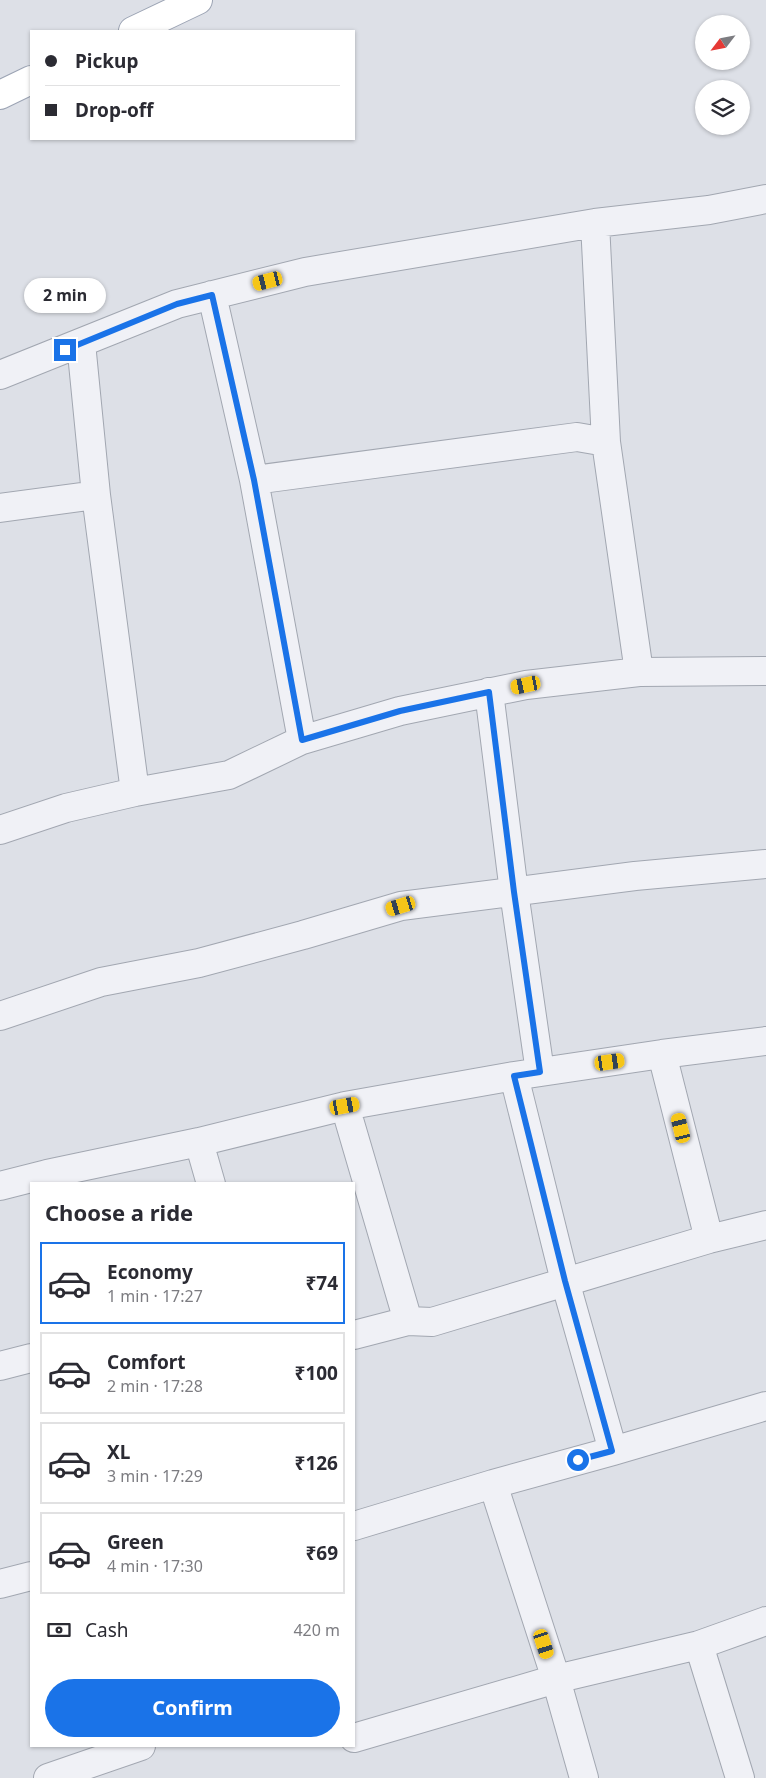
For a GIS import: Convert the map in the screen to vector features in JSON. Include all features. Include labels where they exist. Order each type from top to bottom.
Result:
[{"type":"main road","points":[[135,30],[198,0]]},
{"type":"main road","points":[[0,95],[30,80]]},
{"type":"street","points":[[0,375],[177,304],[305,272],[595,223],[709,210],[766,199]]},
{"type":"street","points":[[595,223],[606,442],[639,672]]},
{"type":"street","points":[[212,295],[254,480],[302,740]]},
{"type":"street","points":[[81,343],[96,494],[135,792]]},
{"type":"street","points":[[254,480],[577,437],[606,442]]},
{"type":"street","points":[[0,508],[96,494]]},
{"type":"street","points":[[0,830],[66,808],[135,792],[230,775],[302,740],[400,711],[489,692],[526,685],[639,672],[766,671]]},
{"type":"street","points":[[489,692],[514,892],[526,1074],[565,1281],[612,1451]]},
{"type":"street","points":[[0,1016],[101,982],[200,963],[401,906],[635,876],[766,864]]},
{"type":"street","points":[[0,1186],[49,1179],[345,1106],[526,1074],[766,1041]]},
{"type":"street","points":[[662,1054],[709,1239]]},
{"type":"street","points":[[345,1106],[408,1321]]},
{"type":"street","points":[[199,1142],[210,1182]]},
{"type":"street","points":[[355,1335],[408,1321],[432,1322],[709,1239],[766,1225]]},
{"type":"street","points":[[0,1366],[30,1358]]},
{"type":"street","points":[[355,1526],[766,1406]]},
{"type":"street","points":[[493,1484],[556,1679],[584,1778]]},
{"type":"street","points":[[0,1584],[30,1576]]},
{"type":"street","points":[[355,1738],[556,1679],[700,1645],[766,1621]]},
{"type":"street","points":[[700,1645],[740,1778]]},
{"type":"street","points":[[48,1778],[138,1747]]},
{"type":"route","points":[[65,350],[177,304],[212,295],[254,480],[302,740],[400,711],[489,692],[514,892],[540,1072],[514,1076],[565,1281],[612,1451],[578,1460]]}]
